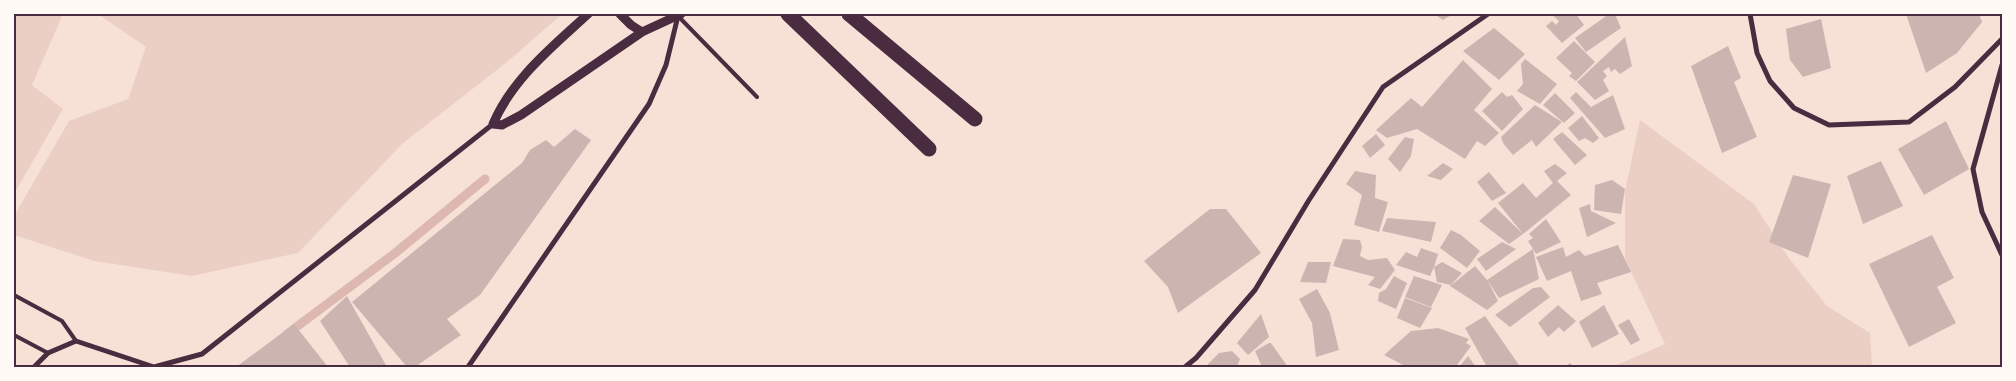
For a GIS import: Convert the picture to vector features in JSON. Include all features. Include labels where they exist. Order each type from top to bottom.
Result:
[{"type":"highway","points":[[788,14],[929,149]]},
{"type":"highway","points":[[849,14],[975,119]]},
{"type":"street","points":[[34,367],[48,353],[76,341],[154,367],[202,354],[493,124],[501,106],[539,58],[588,14]]},
{"type":"street","points":[[620,14],[631,25],[642,32]]},
{"type":"street","points":[[1185,367],[1196,358],[1255,290],[1309,200],[1383,87],[1488,14]]},
{"type":"street","points":[[1750,14],[1757,54],[1770,81],[1794,108],[1828,125],[1909,122],[1955,87],[2002,39]]},
{"type":"street","points":[[493,124],[502,126],[521,115],[642,32],[678,15]]},
{"type":"street","points":[[468,367],[649,104],[666,65],[678,15]]},
{"type":"street","points":[[2002,65],[1973,168],[1982,212],[2002,255]]},
{"type":"lane","points":[[678,15],[757,97]]},
{"type":"lane","points":[[14,295],[62,321],[76,341]]},
{"type":"lane","points":[[14,335],[48,353]]},
{"type":"shaded area","points":[[14,14],[63,14],[32,85],[63,109],[14,194]]},
{"type":"shaded area","points":[[98,14],[562,14],[507,62],[402,144],[298,253],[192,276],[94,261],[14,235],[14,216],[69,121],[128,99],[146,47]]},
{"type":"shaded area","points":[[1640,120],[1754,204],[1788,257],[1827,306],[1870,333],[1872,367],[1612,367],[1665,344],[1625,259],[1625,191]]},
{"type":"building","points":[[1434,14],[1453,14],[1443,20]]},
{"type":"building","points":[[1551,14],[1576,14],[1584,25],[1562,43],[1546,26],[1552,21],[1556,25],[1559,21]]},
{"type":"building","points":[[1609,14],[1615,14],[1621,28],[1586,52],[1575,38]]},
{"type":"building","points":[[1906,14],[1979,14],[1982,22],[1957,53],[1926,73]]},
{"type":"building","points":[[1821,19],[1831,68],[1803,77],[1790,60],[1786,29]]},
{"type":"building","points":[[1494,28],[1525,54],[1499,80],[1463,51]]},
{"type":"building","points":[[1625,37],[1632,66],[1620,74],[1615,69],[1611,72],[1609,67],[1603,71],[1607,76],[1603,80],[1609,91],[1595,100],[1577,82]]},
{"type":"building","points":[[1574,41],[1595,62],[1576,81],[1569,76],[1572,73],[1556,58]]},
{"type":"building","points":[[1728,46],[1741,78],[1734,82],[1757,137],[1722,153],[1691,66]]},
{"type":"building","points":[[1525,59],[1557,84],[1540,104],[1517,91],[1523,84],[1521,64]]},
{"type":"building","points":[[1463,60],[1492,89],[1474,110],[1499,133],[1485,146],[1477,141],[1465,159],[1417,129],[1387,138],[1376,130],[1411,98],[1422,107]]},
{"type":"building","points":[[1502,92],[1507,97],[1512,95],[1523,109],[1502,131],[1482,111]]},
{"type":"building","points":[[1576,92],[1591,107],[1613,95],[1625,129],[1605,138],[1570,98]]},
{"type":"building","points":[[1555,93],[1575,113],[1564,123],[1543,105]]},
{"type":"building","points":[[1535,105],[1562,122],[1536,147],[1532,140],[1513,155],[1503,143],[1501,137]]},
{"type":"building","points":[[1582,116],[1599,138],[1593,143],[1585,138],[1579,141],[1568,128]]},
{"type":"building","points":[[1946,121],[1969,169],[1924,195],[1898,149]]},
{"type":"building","points":[[575,129],[591,140],[480,295],[447,319],[461,335],[415,367],[407,367],[352,302],[522,163],[530,150],[546,140],[554,147]]},
{"type":"building","points":[[1562,132],[1587,155],[1575,165],[1553,139]]},
{"type":"building","points":[[1376,134],[1385,145],[1370,158],[1362,146]]},
{"type":"building","points":[[1405,137],[1414,139],[1411,156],[1400,172],[1388,159]]},
{"type":"building","points":[[1881,161],[1903,206],[1863,224],[1847,176]]},
{"type":"building","points":[[1443,163],[1453,169],[1441,180],[1427,176]]},
{"type":"building","points":[[1555,164],[1567,173],[1557,181],[1571,195],[1523,234],[1498,203],[1523,183],[1536,198],[1553,183],[1544,171]]},
{"type":"building","points":[[1355,171],[1376,175],[1375,198],[1388,202],[1379,232],[1354,225],[1362,195],[1346,184]]},
{"type":"building","points":[[1489,172],[1506,193],[1492,201],[1477,182]]},
{"type":"building","points":[[1793,175],[1831,184],[1808,258],[1769,242]]},
{"type":"building","points":[[1612,180],[1625,189],[1621,214],[1594,210],[1595,185]]},
{"type":"building","points":[[1590,204],[1591,211],[1616,223],[1587,237],[1579,208]]},
{"type":"building","points":[[1495,207],[1523,234],[1509,244],[1479,221]]},
{"type":"building","points":[[1210,209],[1226,209],[1261,253],[1178,313],[1168,287],[1144,261]]},
{"type":"building","points":[[1387,218],[1436,222],[1431,242],[1382,231]]},
{"type":"building","points":[[1546,219],[1561,242],[1536,254],[1528,241],[1533,238],[1529,234]]},
{"type":"building","points":[[1451,230],[1461,235],[1480,251],[1467,268],[1440,248]]},
{"type":"building","points":[[1932,235],[1954,278],[1937,287],[1956,323],[1909,347],[1869,264]]},
{"type":"building","points":[[1343,239],[1360,240],[1362,247],[1360,256],[1368,260],[1387,258],[1395,270],[1380,289],[1368,285],[1375,277],[1333,266]]},
{"type":"building","points":[[1502,242],[1516,249],[1486,271],[1477,259]]},
{"type":"building","points":[[1618,245],[1631,272],[1597,283],[1602,294],[1581,301],[1571,271],[1547,281],[1536,257],[1563,247],[1566,257],[1579,250],[1585,256]]},
{"type":"building","points":[[1421,248],[1438,254],[1430,276],[1396,265],[1406,252],[1417,257]]},
{"type":"building","points":[[1533,249],[1539,279],[1499,298],[1488,281],[1498,301],[1487,310],[1450,286],[1475,266],[1487,280]]},
{"type":"building","points":[[1308,262],[1331,262],[1326,283],[1300,282]]},
{"type":"building","points":[[1442,262],[1462,273],[1451,285],[1437,282],[1434,267]]},
{"type":"building","points":[[1394,276],[1407,283],[1396,309],[1378,301],[1379,293],[1386,289]]},
{"type":"building","points":[[1414,276],[1442,285],[1431,307],[1405,297]]},
{"type":"building","points":[[1541,287],[1550,297],[1510,327],[1495,315],[1533,288]]},
{"type":"building","points":[[1317,289],[1330,313],[1339,350],[1316,357],[1312,323],[1299,299]]},
{"type":"building","points":[[347,296],[387,367],[350,367],[320,321]]},
{"type":"building","points":[[1405,298],[1432,308],[1420,328],[1397,318]]},
{"type":"building","points":[[1558,305],[1576,321],[1564,332],[1559,327],[1548,337],[1538,323]]},
{"type":"building","points":[[1604,305],[1619,334],[1592,348],[1579,322]]},
{"type":"building","points":[[1261,314],[1269,337],[1248,355],[1237,343]]},
{"type":"building","points":[[1485,316],[1519,365],[1514,367],[1487,367],[1465,328]]},
{"type":"building","points":[[1629,319],[1640,340],[1631,345],[1618,325]]},
{"type":"building","points":[[294,324],[328,367],[236,367]]},
{"type":"building","points":[[1438,328],[1469,339],[1466,343],[1471,346],[1457,365],[1459,367],[1449,367],[1452,362],[1448,367],[1407,367],[1384,355],[1411,331]]},
{"type":"building","points":[[1271,343],[1288,367],[1262,367],[1255,351]]},
{"type":"building","points":[[1232,351],[1240,359],[1237,367],[1205,367],[1219,353]]},
{"type":"building","points":[[1468,356],[1476,367],[1459,367]]},
{"type":"building","points":[[1570,363],[1574,367],[1564,367]]},
{"type":"waterway","points":[[287,334],[394,254],[485,179]]}]
